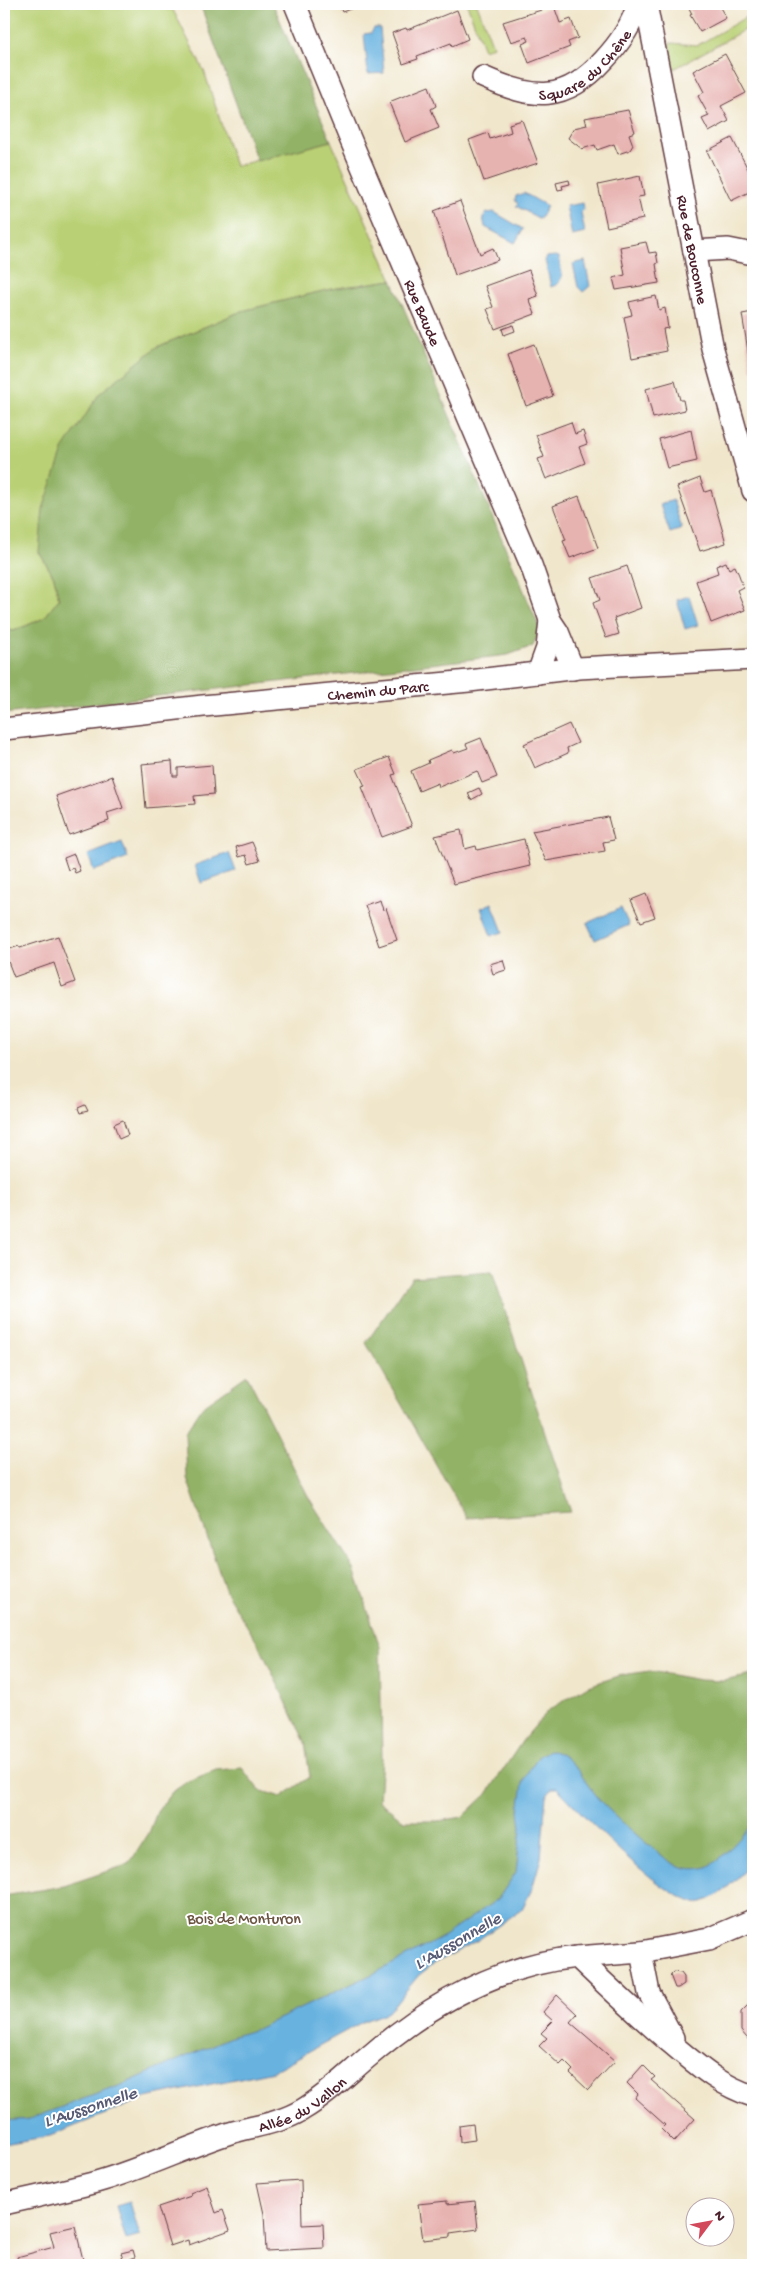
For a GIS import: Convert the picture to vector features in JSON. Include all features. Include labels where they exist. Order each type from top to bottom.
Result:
[{"type":"street","name":"Rue Baude","points":[[295,4],[531,565],[550,620],[558,632],[574,669]]},
{"type":"street","name":"Square du Chêne","points":[[483,76],[500,84],[528,92],[545,94],[565,91],[579,84],[608,56],[634,17],[638,4]]},
{"type":"street","name":"Rue de Bouconne","points":[[646,4],[713,349],[753,491]]},
{"type":"street","points":[[694,251],[728,249],[753,254]]},
{"type":"street","name":"Rue Baude","points":[[538,673],[547,648],[550,620]]},
{"type":"street","name":"Chemin du Parc","points":[[4,729],[203,706],[574,669],[753,659]]},
{"type":"street","name":"Allée du Vallon","points":[[4,2204],[103,2180],[230,2133],[273,2122],[301,2111],[338,2084],[368,2057],[403,2031],[461,1992],[488,1979],[538,1962],[641,1952],[708,1939],[753,1920]]},
{"type":"street","points":[[641,1952],[649,1993],[679,2049]]},
{"type":"street","points":[[577,1957],[625,2004],[720,2083],[753,2096]]},
{"type":"green space","points":[[4,4],[170,4],[204,71],[235,166],[331,141],[392,280],[331,289],[242,311],[157,347],[39,552],[54,577],[59,599],[44,618],[14,631],[4,629]]},
{"type":"green space","points":[[200,4],[273,4],[331,141],[257,161]]},
{"type":"green space","points":[[467,4],[477,4],[493,46],[484,50]]},
{"type":"green space","points":[[753,13],[753,25],[674,69],[669,43],[698,45]]},
{"type":"green space","points":[[392,280],[540,629],[533,646],[508,655],[4,714],[4,629],[14,631],[44,618],[59,599],[54,577],[39,552],[43,509],[64,448],[100,393],[157,347],[242,311],[331,289]]},
{"type":"green space","points":[[492,1271],[571,1512],[467,1518],[366,1343],[412,1277]]},
{"type":"green space","name":"Bois de Monturon","points":[[247,1375],[309,1498],[354,1569],[380,1647],[382,1759],[379,1801],[404,1821],[438,1821],[463,1817],[487,1794],[523,1740],[549,1710],[588,1686],[622,1675],[650,1671],[700,1680],[723,1681],[753,1675],[753,1842],[697,1896],[550,1762],[521,1903],[310,2027],[4,2129],[4,1896],[64,1886],[129,1864],[149,1833],[157,1812],[171,1793],[188,1781],[216,1770],[242,1768],[259,1790],[281,1797],[310,1777],[305,1742],[260,1647],[226,1592],[187,1478],[185,1433],[202,1407]]},
{"type":"water","points":[[374,28],[380,28],[384,73],[368,74],[364,34],[371,33]]},
{"type":"water","points":[[524,193],[547,206],[540,219],[516,206],[518,204],[515,200],[516,196]]},
{"type":"water","points":[[583,203],[584,208],[581,212],[585,233],[572,236],[566,206]]},
{"type":"water","points":[[494,212],[523,229],[515,243],[485,227],[483,217],[487,213]]},
{"type":"water","points":[[547,257],[559,257],[562,277],[558,284],[551,287],[545,260]]},
{"type":"water","points":[[585,261],[590,286],[583,292],[578,287],[573,264]]},
{"type":"water","points":[[673,500],[682,529],[670,533],[660,505]]},
{"type":"water","points":[[689,596],[698,625],[685,629],[677,600]]},
{"type":"water","points":[[122,842],[128,858],[94,871],[88,855]]},
{"type":"water","points":[[229,853],[236,871],[201,883],[195,865]]},
{"type":"water","points":[[492,903],[503,932],[491,936],[481,908]]},
{"type":"water","points":[[621,908],[629,925],[595,940],[587,923]]},
{"type":"water","name":"L'Aussonnelle","points":[[549,1750],[570,1762],[611,1812],[635,1834],[677,1865],[699,1869],[707,1867],[724,1854],[753,1823],[753,1863],[716,1896],[702,1902],[688,1900],[669,1890],[648,1875],[605,1836],[557,1788],[552,1788],[546,1796],[541,1858],[532,1889],[522,1909],[478,1940],[432,1965],[419,1975],[388,2012],[364,2021],[273,2071],[146,2098],[50,2136],[4,2144],[4,2121],[29,2119],[124,2084],[228,2038],[257,2029],[379,1971],[441,1938],[498,1899],[516,1872],[521,1827],[519,1811],[523,1783],[530,1768],[539,1756]]},
{"type":"water","points":[[130,2202],[140,2236],[126,2240],[116,2206]]},
{"type":"building","points":[[339,4],[364,4],[342,12]]},
{"type":"building","points":[[687,4],[718,4],[726,18],[700,32],[690,15],[692,14]]},
{"type":"building","points":[[554,6],[560,23],[571,19],[578,38],[568,42],[570,47],[529,63],[522,44],[529,41],[527,37],[511,42],[503,22]]},
{"type":"building","points":[[457,10],[468,39],[452,46],[451,43],[417,56],[418,59],[403,64],[392,33],[406,28],[407,30]]},
{"type":"building","points":[[725,54],[746,93],[721,106],[729,121],[709,132],[702,119],[709,116],[698,96],[704,92],[693,71]]},
{"type":"building","points":[[429,86],[436,106],[431,109],[439,128],[405,142],[389,102]]},
{"type":"building","points":[[628,110],[635,132],[629,134],[633,145],[630,150],[618,154],[614,144],[597,150],[595,145],[582,149],[568,138],[574,128],[587,125],[585,118]]},
{"type":"building","points":[[522,120],[538,163],[484,181],[469,140],[488,133],[490,139],[511,132],[509,124]]},
{"type":"building","points":[[732,138],[753,179],[753,190],[731,201],[707,151]]},
{"type":"building","points":[[640,176],[644,196],[638,197],[643,219],[607,227],[598,185]]},
{"type":"building","points":[[569,180],[570,184],[562,186],[563,189],[558,190],[556,183]]},
{"type":"building","points":[[460,201],[480,254],[493,248],[498,260],[455,275],[434,211]]},
{"type":"building","points":[[646,242],[649,253],[656,252],[659,283],[616,290],[613,278],[625,275],[620,247]]},
{"type":"building","points":[[529,270],[538,296],[529,299],[535,314],[495,329],[487,309],[493,307],[485,286]]},
{"type":"building","points":[[656,296],[659,310],[665,308],[668,328],[663,329],[667,351],[632,358],[624,317],[632,315],[629,302]]},
{"type":"building","points":[[753,312],[753,369],[751,370],[742,314]]},
{"type":"building","points":[[513,325],[515,331],[504,335],[502,329]]},
{"type":"building","points":[[534,344],[553,396],[526,406],[508,354]]},
{"type":"building","points":[[675,381],[685,410],[653,418],[646,389]]},
{"type":"building","points":[[571,422],[575,434],[583,431],[587,444],[579,447],[585,463],[546,479],[538,459],[544,457],[536,435]]},
{"type":"building","points":[[691,430],[697,461],[667,468],[659,439]]},
{"type":"building","points":[[700,478],[705,492],[711,490],[726,543],[700,551],[677,487]]},
{"type":"building","points":[[579,496],[598,548],[570,558],[563,541],[566,540],[553,506]]},
{"type":"building","points":[[726,562],[729,569],[735,566],[739,575],[743,587],[737,590],[745,610],[711,623],[696,581],[718,573],[716,566]]},
{"type":"building","points":[[627,566],[641,608],[614,618],[619,634],[606,638],[593,603],[600,600],[592,578]]},
{"type":"building","points":[[569,724],[578,743],[567,748],[568,753],[535,768],[524,744]]},
{"type":"building","points":[[481,738],[497,777],[482,783],[477,771],[439,787],[438,783],[419,791],[411,771],[429,763],[428,760],[452,750],[454,753],[468,748],[466,744]]},
{"type":"building","points":[[389,757],[396,774],[392,775],[412,826],[382,837],[362,787],[365,786],[357,769]]},
{"type":"building","points":[[172,761],[173,776],[178,776],[178,768],[212,765],[214,794],[194,796],[195,804],[146,808],[142,764]]},
{"type":"building","points":[[112,776],[123,808],[107,813],[109,821],[69,835],[56,796]]},
{"type":"building","points":[[479,788],[482,794],[471,800],[468,793]]},
{"type":"building","points":[[608,817],[614,840],[603,842],[605,851],[546,861],[532,831]]},
{"type":"building","points":[[461,830],[465,849],[476,846],[477,850],[524,839],[530,866],[454,884],[435,836]]},
{"type":"building","points":[[252,842],[260,861],[249,864],[246,855],[239,857],[236,847]]},
{"type":"building","points":[[74,854],[80,871],[75,873],[73,868],[68,870],[64,858]]},
{"type":"building","points":[[646,894],[655,917],[641,922],[631,900]]},
{"type":"building","points":[[380,900],[383,910],[386,908],[397,940],[379,946],[365,905]]},
{"type":"building","points":[[58,936],[75,982],[62,987],[54,963],[14,977],[4,951]]},
{"type":"building","points":[[503,960],[506,970],[493,974],[490,964]]},
{"type":"building","points":[[85,1105],[88,1111],[80,1113],[78,1108]]},
{"type":"building","points":[[123,1120],[128,1135],[119,1139],[114,1124]]},
{"type":"building","points":[[673,1972],[681,1973],[684,1977],[684,1984],[678,1988],[675,1988],[670,1975]]},
{"type":"building","points":[[557,1995],[577,2014],[570,2022],[615,2061],[588,2090],[570,2073],[573,2070],[564,2061],[560,2065],[539,2046],[547,2038],[541,2033],[553,2021],[543,2012]]},
{"type":"building","points":[[753,2000],[753,2045],[741,2031],[741,2012]]},
{"type":"building","points":[[643,2065],[655,2077],[651,2080],[695,2119],[674,2142],[661,2129],[665,2125],[635,2098],[638,2094],[627,2083]]},
{"type":"building","points":[[473,2124],[475,2140],[460,2142],[459,2126]]},
{"type":"building","points":[[301,2180],[302,2225],[323,2224],[324,2248],[266,2251],[264,2214],[257,2183]]},
{"type":"building","points":[[207,2186],[216,2213],[223,2210],[230,2230],[189,2245],[188,2240],[170,2246],[158,2207],[191,2196],[190,2193]]},
{"type":"building","points":[[447,2201],[447,2204],[475,2201],[478,2229],[450,2233],[450,2237],[423,2240],[418,2204]]},
{"type":"building","points":[[75,2226],[84,2264],[19,2265],[17,2257],[54,2247],[50,2232]]},
{"type":"building","points":[[133,2250],[135,2257],[124,2262],[121,2253]]}]
